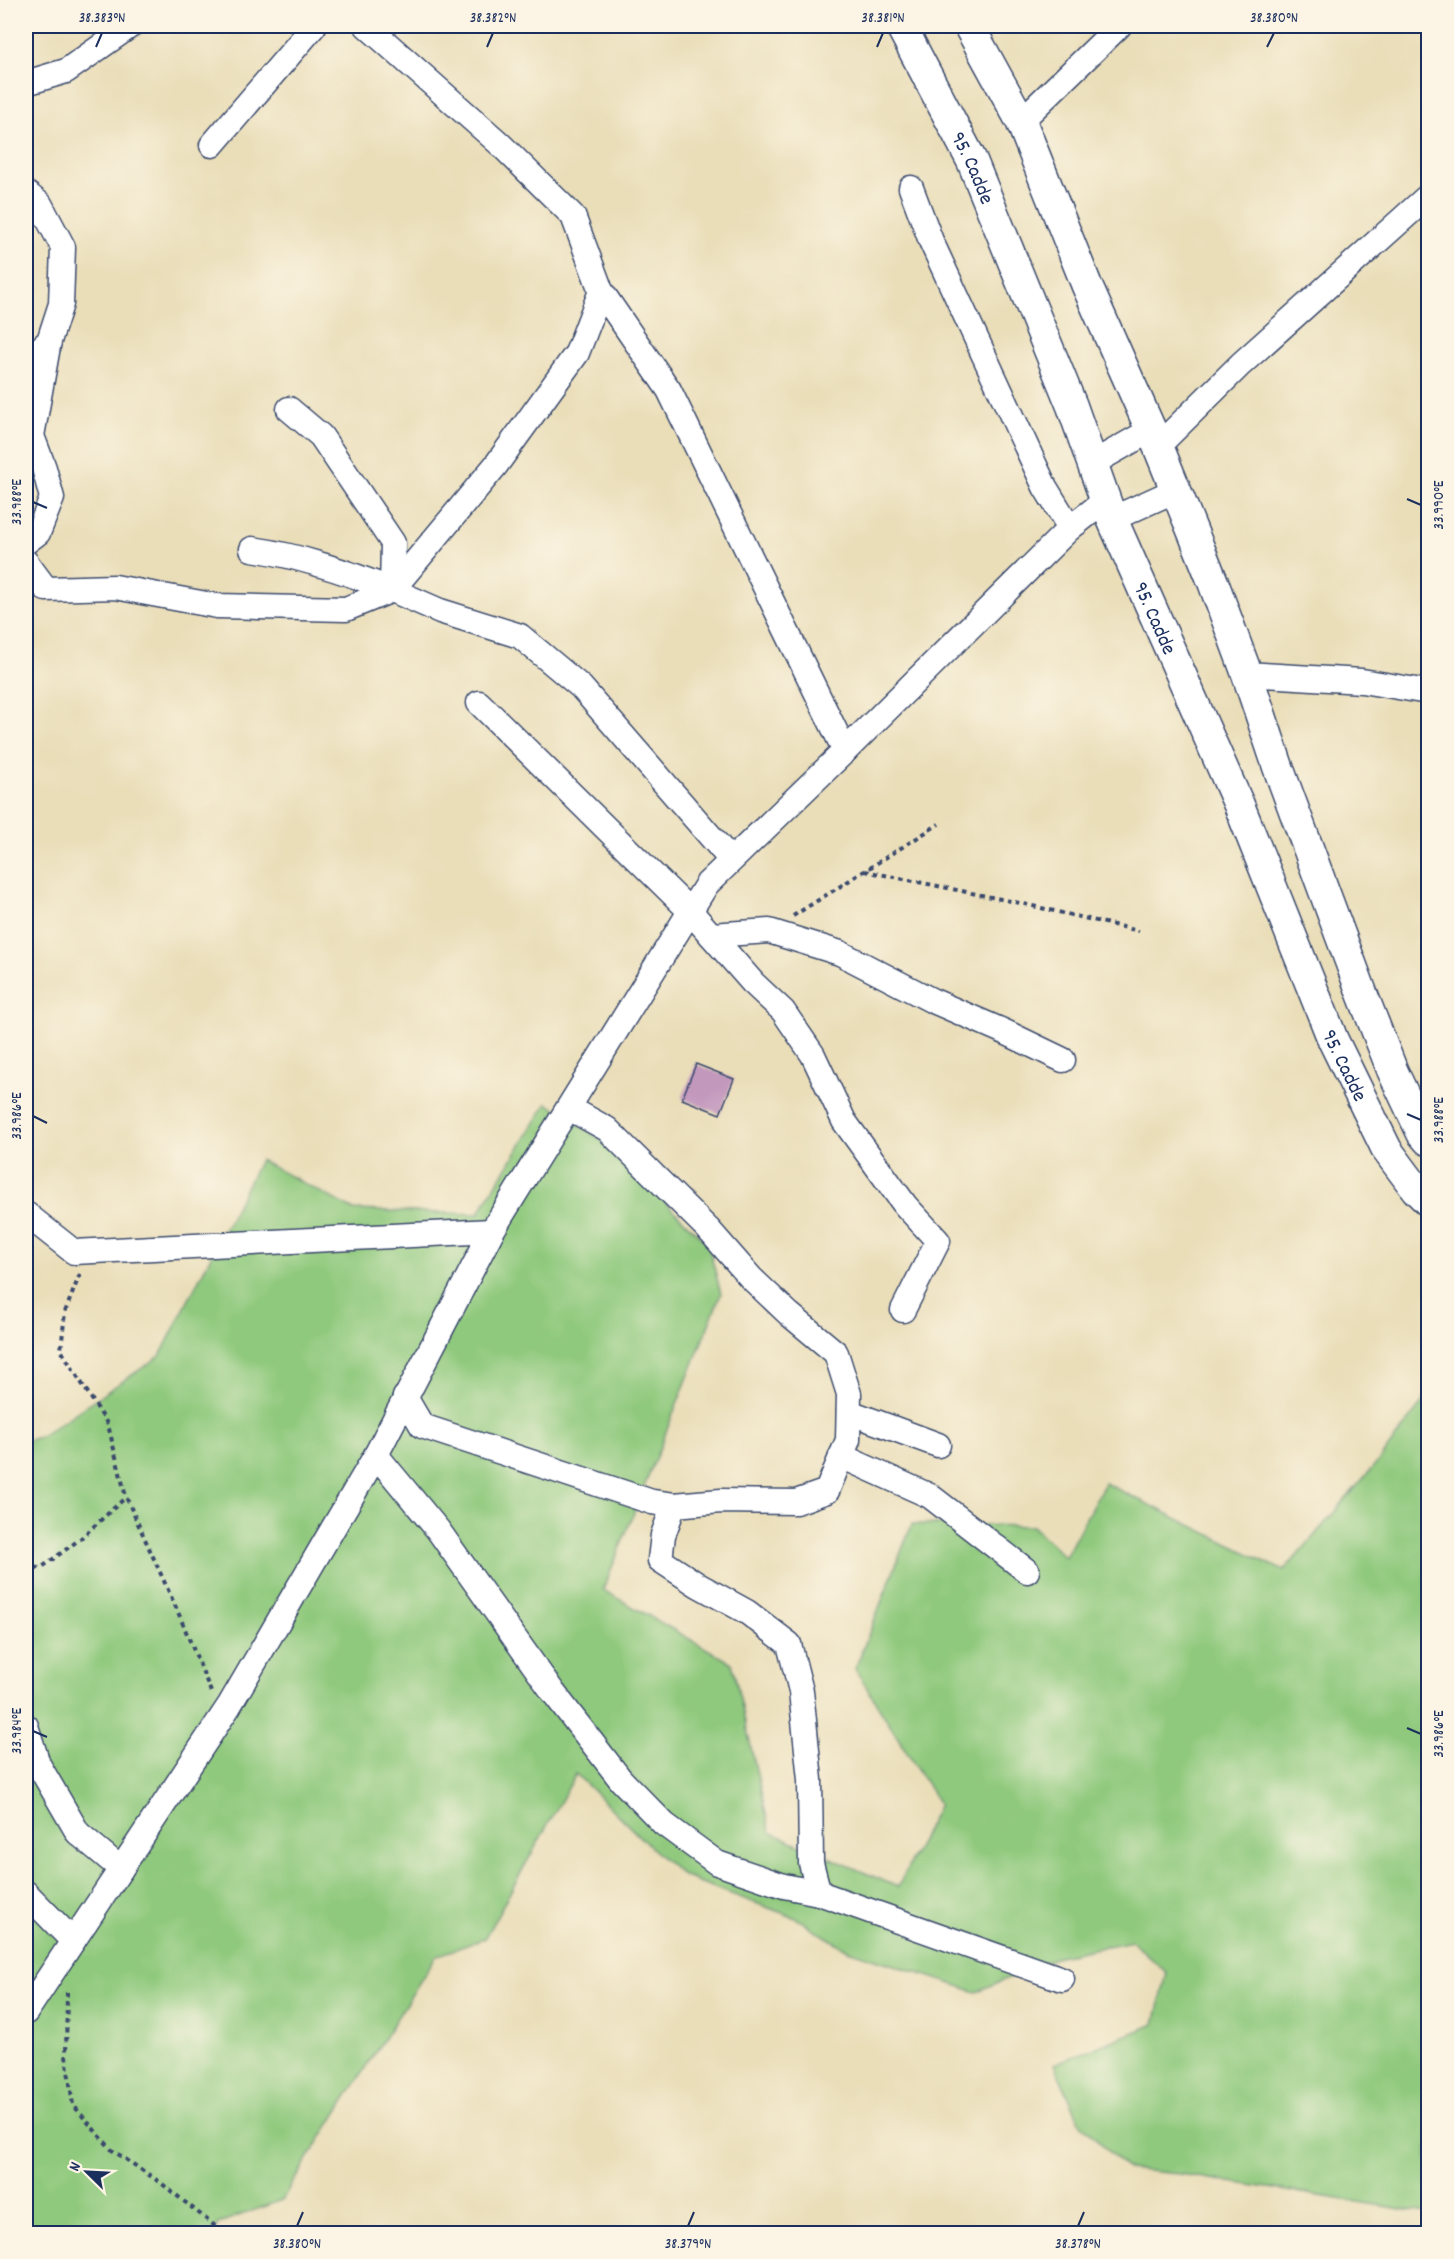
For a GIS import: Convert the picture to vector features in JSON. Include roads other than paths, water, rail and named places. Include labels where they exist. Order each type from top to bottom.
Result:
[{"type":"main road","name":"95. Cadde","points":[[901,26],[972,161],[1072,406],[1109,510],[1239,805],[1333,1040],[1388,1150],[1416,1189],[1428,1201]]},
{"type":"main road","name":"95. Cadde","points":[[969,26],[1021,121],[1087,286],[1176,490],[1247,674],[1278,767],[1367,1007],[1393,1072],[1422,1133],[1428,1140]]},
{"type":"street","points":[[26,83],[66,71],[130,26]]},
{"type":"street","points":[[212,145],[314,26]]},
{"type":"street","points":[[367,26],[500,144],[573,216],[601,291],[669,390],[845,751]]},
{"type":"street","points":[[1021,121],[1119,26]]},
{"type":"street","points":[[26,99],[51,75]]},
{"type":"street","points":[[911,188],[931,241],[1045,487],[1070,528]]},
{"type":"street","points":[[26,193],[40,204],[63,247],[61,304],[49,341],[31,450],[52,498],[38,532],[26,542]]},
{"type":"street","points":[[1093,463],[1154,438],[1241,364],[1428,196]]},
{"type":"street","points":[[26,562],[46,589],[116,587],[217,606],[346,609],[392,591],[496,465],[577,353],[601,291]]},
{"type":"street","points":[[26,361],[49,341]]},
{"type":"street","points":[[289,409],[321,436],[393,543],[392,591]]},
{"type":"street","points":[[26,2012],[222,1718],[375,1455],[492,1231],[707,884],[1070,528],[1109,510],[1176,490]]},
{"type":"street","points":[[252,549],[285,554],[360,578],[440,611],[520,636],[581,687],[731,860]]},
{"type":"street","points":[[1247,674],[1362,681],[1428,692]]},
{"type":"street","points":[[479,703],[690,911],[753,983],[783,1011],[813,1055],[844,1121],[905,1205],[938,1241],[903,1310]]},
{"type":"street","points":[[711,935],[769,931],[840,953],[931,1000],[1063,1060]]},
{"type":"street","points":[[405,1397],[422,1426],[652,1502],[674,1505],[721,1501],[796,1502],[827,1491],[848,1440],[849,1394],[836,1353],[789,1314],[751,1278],[708,1229],[607,1129],[569,1108]]},
{"type":"street","points":[[26,1214],[74,1252],[492,1231]]},
{"type":"street","points":[[849,1412],[938,1444]]},
{"type":"street","points":[[375,1455],[438,1530],[553,1692],[621,1780],[664,1824],[717,1863],[784,1886],[819,1893],[1062,1979]]},
{"type":"street","points":[[841,1456],[930,1496],[1027,1571]]},
{"type":"street","points":[[674,1505],[663,1535],[660,1560],[698,1585],[747,1612],[789,1644],[801,1690],[810,1780],[811,1863],[819,1893]]},
{"type":"street","points":[[26,1726],[38,1764],[78,1833],[121,1869]]},
{"type":"street","points":[[26,1893],[73,1941]]}]
